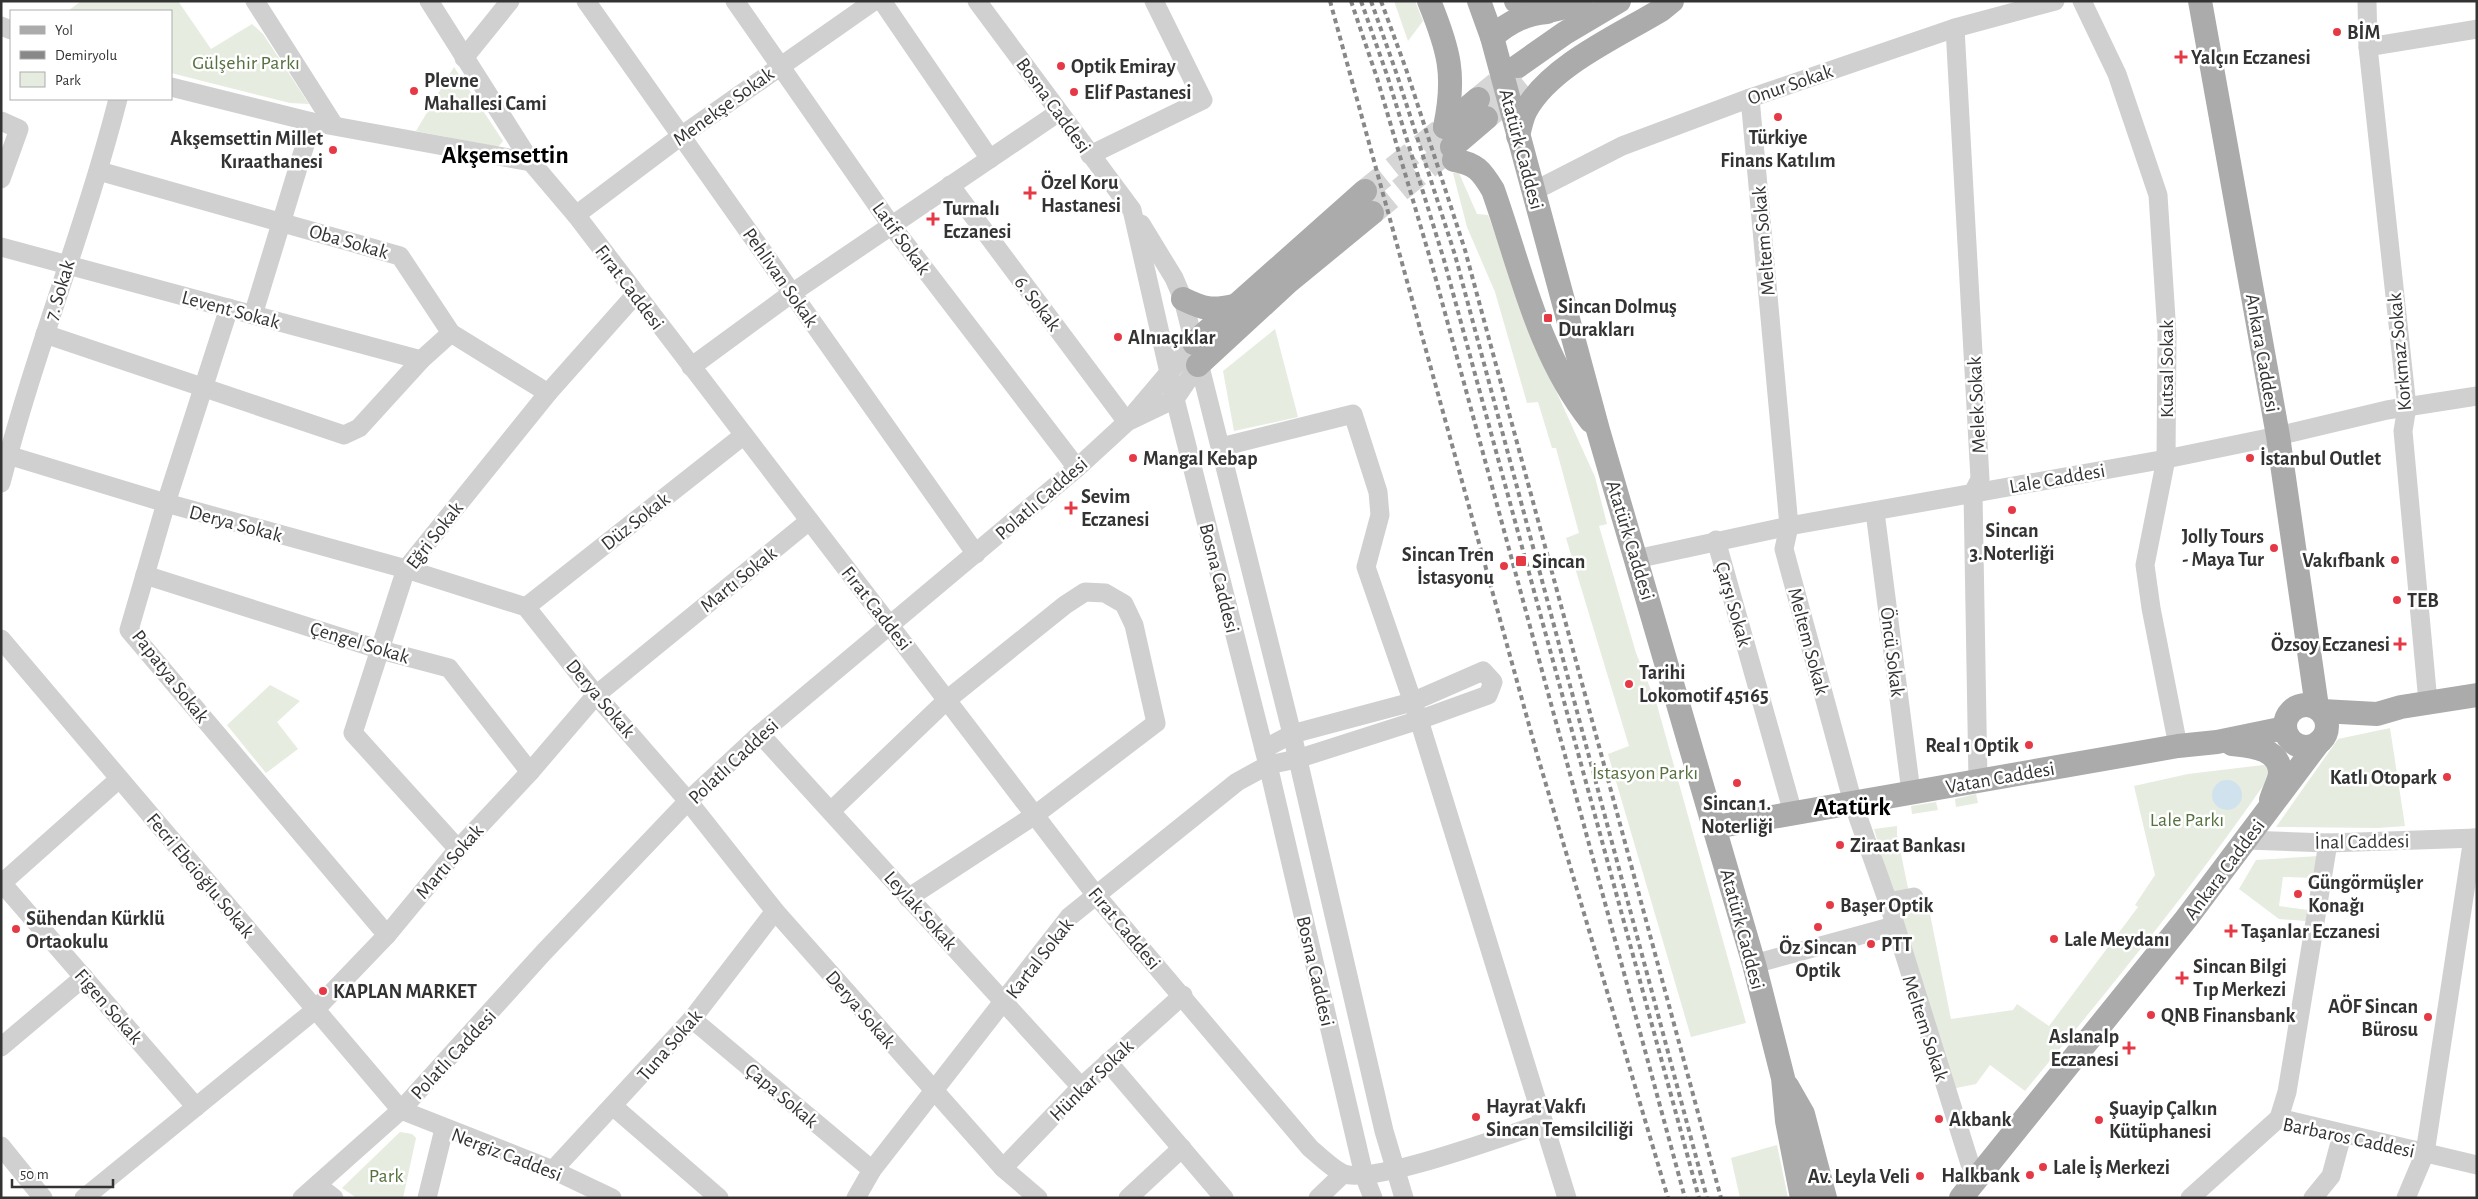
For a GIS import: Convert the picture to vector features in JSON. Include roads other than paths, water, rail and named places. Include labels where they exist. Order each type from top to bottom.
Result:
[{"type":"main road","points":[[1430,1],[1450,65],[1450,145]]},
{"type":"main road","name":"Atatürk Caddesi","points":[[1479,1],[1492,37],[1598,430],[1754,964],[1783,1078]]},
{"type":"main road","points":[[1516,1],[1532,9],[1547,12]]},
{"type":"main road","points":[[1492,37],[1504,27],[1522,17],[1547,12],[1581,1]]},
{"type":"main road","points":[[1619,1],[1565,33],[1522,75],[1560,58],[1619,19],[1653,1]]},
{"type":"main road","points":[[1518,136],[1526,111],[1540,91],[1570,64],[1661,10],[1672,1]]},
{"type":"main road","name":"Ankara Caddesi","points":[[2200,1],[2278,436],[2319,709]]},
{"type":"main road","points":[[1450,145],[1482,109]]},
{"type":"main road","points":[[1450,145],[1484,174],[1493,190],[1551,359],[1574,400],[1598,430]]},
{"type":"main road","points":[[1368,202],[1288,282],[1196,354],[1234,306],[1368,202]]},
{"type":"main road","points":[[1183,299],[1202,308],[1216,310],[1234,306]]},
{"type":"main road","points":[[2378,714],[2319,709],[2304,704],[2297,706],[2288,715],[2285,728],[2290,740],[2301,746],[2314,746],[2322,738],[2378,714],[2428,702],[2477,695]]},
{"type":"main road","points":[[2319,709],[2327,722],[2322,738]]},
{"type":"main road","name":"Vatan Caddesi","points":[[1715,827],[2178,746],[2218,742],[2285,728]]},
{"type":"main road","name":"Ankara Caddesi","points":[[1960,1198],[2186,919],[2322,738]]},
{"type":"main road","points":[[2218,742],[2259,748],[2270,753],[2277,761],[2280,774],[2265,816]]},
{"type":"main road","points":[[1943,1198],[2035,1083],[2068,1064]]},
{"type":"main road","points":[[1980,1198],[2056,1100],[2068,1064]]},
{"type":"main road","points":[[1783,1078],[1787,1121],[1802,1198]]},
{"type":"main road","points":[[1783,1078],[1803,1114],[1825,1198]]},
{"type":"street","points":[[255,1],[334,125]]},
{"type":"street","name":"Fırat Caddesi","points":[[429,1],[531,162],[576,215],[635,295],[948,699],[1096,894],[1310,1148],[1344,1174]]},
{"type":"street","points":[[464,58],[510,1]]},
{"type":"street","name":"Pehlivan Sokak","points":[[586,1],[976,554]]},
{"type":"street","name":"Latif Sokak","points":[[735,1],[781,64],[891,225],[1077,468]]},
{"type":"street","name":"Menekşe Sokak","points":[[576,215],[781,64],[874,1]]},
{"type":"street","points":[[882,1],[990,158]]},
{"type":"street","name":"Bosna Caddesi","points":[[977,1],[1132,210],[1174,278],[1183,299],[1292,734],[1384,1131],[1404,1198]]},
{"type":"street","points":[[1090,155],[1203,100],[1154,1]]},
{"type":"street","name":"Onur Sokak","points":[[1534,191],[1622,146],[1750,98],[1955,28],[2055,1]]},
{"type":"street","name":"Kutsal Sokak","points":[[2082,1],[2117,74],[2158,195],[2168,334],[2166,459],[2146,565],[2151,608],[2178,746]]},
{"type":"street","name":"Korkmaz Sokak","points":[[2367,1],[2368,47],[2407,407],[2403,431],[2428,702]]},
{"type":"street","name":"Melek Sokak","points":[[1955,28],[1980,479],[1973,493],[1978,781]]},
{"type":"street","points":[[2368,47],[2477,29]]},
{"type":"street","points":[[172,87],[312,122],[531,162]]},
{"type":"street","name":"Meltem Sokak","points":[[1750,98],[1789,526],[1784,549],[1853,802],[1888,902],[1970,1164]]},
{"type":"street","name":"7. Sokak","points":[[1,483],[5,455],[67,264],[100,171],[118,100]]},
{"type":"street","points":[[691,367],[792,293],[1059,112]]},
{"type":"street","points":[[1,121],[19,129],[1,179]]},
{"type":"street","points":[[253,315],[312,122]]},
{"type":"street","name":"Oba Sokak","points":[[100,171],[400,256],[451,332],[548,393]]},
{"type":"street","name":"6. Sokak","points":[[950,185],[1127,422]]},
{"type":"street","name":"Bosna Caddesi","points":[[1132,210],[1175,399],[1266,757],[1364,1174],[1373,1198]]},
{"type":"street","name":"Levent Sokak","points":[[1,248],[67,264],[421,360]]},
{"type":"street","name":"Eğri Sokak","points":[[458,849],[353,733],[406,569],[548,393],[635,295]]},
{"type":"street","name":"Papatya Sokak","points":[[229,308],[166,504],[129,630],[387,935]]},
{"type":"street","points":[[45,334],[204,386],[344,435],[359,428],[421,360],[451,332]]},
{"type":"street","points":[[1127,422],[1170,373],[1196,354]]},
{"type":"street","points":[[1175,399],[1196,354]]},
{"type":"street","name":"Lale Caddesi","points":[[1636,559],[1716,540],[2166,459],[2407,407],[2477,396]]},
{"type":"street","name":"Polatlı Caddesi","points":[[302,1198],[401,1110],[544,952],[688,801],[760,734],[976,554],[1077,468],[1127,422],[1175,399]]},
{"type":"street","points":[[1221,447],[1353,414],[1378,492],[1380,514],[1366,567],[1419,720],[1567,1198]]},
{"type":"street","name":"Düz Sokak","points":[[526,607],[744,435]]},
{"type":"street","name":"Derya Sokak","points":[[5,455],[166,504],[406,569],[526,607],[596,695],[688,801],[775,911],[1003,1168],[1038,1198]]},
{"type":"street","name":"Öncü Sokak","points":[[1875,512],[1911,792]]},
{"type":"street","name":"Martı Sokak","points":[[84,1198],[315,1010],[387,935],[458,849],[530,772],[596,695],[809,520]]},
{"type":"street","name":"Çarşı Sokak","points":[[1716,540],[1793,813]]},
{"type":"street","name":"Çengel Sokak","points":[[146,575],[381,650],[449,668],[530,772]]},
{"type":"street","points":[[832,810],[948,699],[1064,605],[1085,592],[1105,593],[1124,604],[1134,625],[1156,723],[1035,815],[908,898]]},
{"type":"street","name":"Fecri Ebcioğlu Sokak","points":[[1,639],[401,1110]]},
{"type":"street","name":"Kartal Sokak","points":[[856,1198],[872,1170],[1069,917],[1237,782],[1292,734],[1412,702],[1483,671],[1493,682],[1488,695],[1419,720]]},
{"type":"street","points":[[1266,757],[1297,759],[1419,720]]},
{"type":"street","name":"Leylak Sokak","points":[[760,734],[832,810],[908,898],[1081,1087]]},
{"type":"street","points":[[2,883],[119,779]]},
{"type":"street","points":[[2406,1198],[2425,1153],[2475,838]]},
{"type":"street","name":"İnal Caddesi","points":[[2247,840],[2328,842],[2475,838]]},
{"type":"street","points":[[2279,1118],[2287,1092],[2328,842]]},
{"type":"street","name":"Figen Sokak","points":[[2,883],[196,1107]]},
{"type":"street","points":[[1888,902],[1914,897]]},
{"type":"street","name":"Tuna Sokak","points":[[553,1170],[614,1107],[692,1020],[775,911]]},
{"type":"street","points":[[1754,964],[1894,926]]},
{"type":"street","points":[[1,1047],[84,977]]},
{"type":"street","name":"Hünkar Sokak","points":[[1003,1168],[1081,1087],[1182,995]]},
{"type":"street","name":"Çapa Sokak","points":[[692,1020],[872,1170]]},
{"type":"street","points":[[1108,1062],[1224,1198]]},
{"type":"street","points":[[614,1107],[719,1198]]},
{"type":"street","name":"Nergiz Caddesi","points":[[401,1110],[444,1129],[553,1170],[612,1198]]},
{"type":"street","name":"Barbaros Caddesi","points":[[2190,1198],[2279,1118],[2477,1165]]},
{"type":"street","points":[[1318,1198],[1344,1174],[1364,1174],[1396,1170],[1544,1123]]},
{"type":"street","points":[[427,1198],[444,1129]]},
{"type":"street","points":[[2314,1198],[2331,1176],[2342,1134]]},
{"type":"street","points":[[1,1146],[43,1198]]},
{"type":"street","points":[[1128,1198],[1182,1148]]},
{"type":"street","points":[[317,1185],[334,1198]]},
{"type":"water","points":[[2227,780],[2233,781],[2241,789],[2241,801],[2233,809],[2227,810],[2221,809],[2213,801],[2212,795],[2213,789],[2221,781]]},
{"type":"tunnel","points":[[1478,99],[1518,66]]},
{"type":"tunnel","points":[[1486,118],[1526,84]]},
{"type":"tunnel","points":[[1365,191],[1445,127]]},
{"type":"tunnel","points":[[1372,213],[1452,147]]},
{"type":"railway","points":[[1330,1],[1537,754],[1668,1198]]},
{"type":"railway","points":[[1351,1],[1377,78],[1432,265],[1685,1198]]},
{"type":"railway","points":[[1361,1],[1387,75],[1444,260],[1699,1198]]},
{"type":"railway","points":[[1371,1],[1455,255],[1707,1198]]},
{"type":"railway","points":[[1381,1],[1406,69],[1465,250],[1721,1198]]},
{"type":"place","name":"BİM","points":[[2337,32]]},
{"type":"place","name":"Yalçın Eczanesi","points":[[2181,57]]},
{"type":"place","name":"Optik Emiray","points":[[1061,66]]},
{"type":"place","name":"Plevne Mahallesi Cami","points":[[414,91]]},
{"type":"place","name":"Elif Pastanesi","points":[[1074,92]]},
{"type":"place","name":"Türkiye Finans Katılım","points":[[1778,117]]},
{"type":"place","name":"Akşemsettin Millet Kıraathanesi","points":[[333,150]]},
{"type":"place","name":"Özel Koru Hastanesi","points":[[1030,193]]},
{"type":"place","name":"Turnalı Eczanesi","points":[[933,219]]},
{"type":"place","name":"Sincan Dolmuş Durakları","points":[[1548,318]]},
{"type":"place","name":"Alnıaçıklar","points":[[1118,337]]},
{"type":"place","name":"Mangal Kebap","points":[[1133,458]]},
{"type":"place","name":"İstanbul Outlet","points":[[2250,458]]},
{"type":"place","name":"Sevim Eczanesi","points":[[1071,508]]},
{"type":"place","name":"Sincan 3.Noterliği","points":[[2012,510]]},
{"type":"place","name":"Jolly Tours - Maya Tur","points":[[2274,548]]},
{"type":"place","name":"Vakıfbank","points":[[2395,560]]},
{"type":"place","name":"Sincan","points":[[1521,561]]},
{"type":"place","name":"Sincan Tren İstasyonu","points":[[1504,566]]},
{"type":"place","name":"TEB","points":[[2397,600]]},
{"type":"place","name":"Özsoy Eczanesi","points":[[2400,644]]},
{"type":"place","name":"Tarihi Lokomotif 45165","points":[[1629,684]]},
{"type":"place","name":"Real 1 Optik","points":[[2029,745]]},
{"type":"place","name":"Katlı Otopark","points":[[2447,777]]},
{"type":"place","name":"Sincan 1. Noterliği","points":[[1737,783]]},
{"type":"place","name":"Ziraat Bankası","points":[[1840,845]]},
{"type":"place","name":"Güngörmüşler Konağı","points":[[2298,894]]},
{"type":"place","name":"Başer Optik","points":[[1830,905]]},
{"type":"place","name":"Öz Sincan Optik","points":[[1818,927]]},
{"type":"place","name":"Sühendan Kürklü Ortaokulu","points":[[16,929]]},
{"type":"place","name":"Taşanlar Eczanesi","points":[[2231,931]]},
{"type":"place","name":"Lale Meydanı","points":[[2054,939]]},
{"type":"place","name":"PTT","points":[[1871,944]]},
{"type":"place","name":"Sincan Bilgi Tıp Merkezi","points":[[2182,978]]},
{"type":"place","name":"KAPLAN MARKET","points":[[323,991]]},
{"type":"place","name":"QNB Finansbank","points":[[2151,1015]]},
{"type":"place","name":"AÖF Sincan Bürosu","points":[[2428,1017]]},
{"type":"place","name":"Aslanalp Eczanesi","points":[[2129,1048]]},
{"type":"place","name":"Hayrat Vakfı Sincan Temsilciliği","points":[[1476,1117]]},
{"type":"place","name":"Akbank","points":[[1939,1119]]},
{"type":"place","name":"Şuayip Çalkın Kütüphanesi","points":[[2099,1120]]},
{"type":"place","name":"Lale İş Merkezi","points":[[2043,1167]]},
{"type":"place","name":"Halkbank","points":[[2030,1175]]},
{"type":"place","name":"Av. Leyla Veli","points":[[1920,1176]]},
{"type":"district","name":"Akşemsettin","points":[[505,154]]},
{"type":"district","name":"Atatürk","points":[[1852,806]]},
{"type":"park label","name":"Gülşehir Parkı","points":[[246,62]]},
{"type":"park label","name":"İstasyon Parkı","points":[[1645,772]]},
{"type":"park label","name":"Lale Parkı","points":[[2187,819]]},
{"type":"park label","name":"Park","points":[[386,1175]]}]
